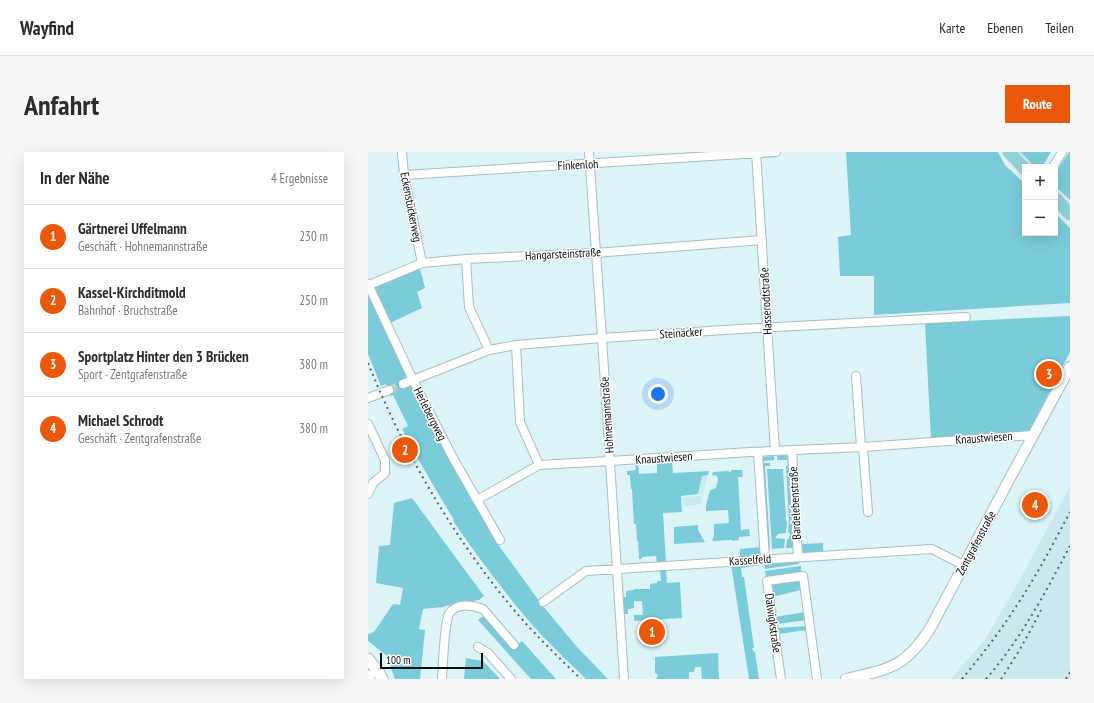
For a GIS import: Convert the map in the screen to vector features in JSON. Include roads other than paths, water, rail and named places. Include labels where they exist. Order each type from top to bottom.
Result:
[{"type":"main road","points":[[1009,152],[1022,166]]},
{"type":"main road","points":[[1057,200],[1070,214]]},
{"type":"main road","points":[[368,659],[378,670],[382,679]]},
{"type":"street","name":"Eckenstückerweg","points":[[402,152],[404,175],[422,263]]},
{"type":"street","name":"Hohnemannstraße","points":[[589,152],[624,679]]},
{"type":"street","name":"Finkenloh","points":[[404,175],[776,152]]},
{"type":"street","points":[[1055,164],[1062,152]]},
{"type":"street","name":"Hasserodtstraße","points":[[756,153],[775,451]]},
{"type":"street","name":"Hangarsteinstraße","points":[[368,284],[422,263],[466,259],[595,253],[762,240]]},
{"type":"street","points":[[466,259],[469,307],[489,350]]},
{"type":"street","name":"Herlebergweg","points":[[368,284],[413,380],[453,458],[500,540]]},
{"type":"street","name":"Steinäcker","points":[[403,384],[489,350],[516,345],[602,338],[966,317]]},
{"type":"street","points":[[516,345],[520,422],[538,465]]},
{"type":"street","name":"Zentgrafenstraße","points":[[846,679],[890,668],[904,660],[919,646],[931,627],[1032,435],[1070,367]]},
{"type":"street","points":[[856,376],[868,512]]},
{"type":"street","points":[[368,398],[389,390]]},
{"type":"street","points":[[368,424],[385,460],[385,473],[370,481],[368,494]]},
{"type":"street","name":"Knaustwiesen","points":[[477,500],[538,465],[862,447],[1032,435]]},
{"type":"street","name":"Bardelebenstraße","points":[[792,450],[798,557]]},
{"type":"street","points":[[758,452],[765,559]]},
{"type":"street","name":"Kasselfeld","points":[[544,602],[586,571],[932,549],[963,565]]},
{"type":"street","name":"Dalwigkstraße","points":[[781,679],[767,581],[803,576],[817,679]]},
{"type":"street","points":[[442,679],[446,626],[448,615],[452,609],[461,606],[476,606],[484,609],[514,645]]},
{"type":"street","points":[[478,647],[488,653],[511,679]]},
{"type":"tunnel","points":[[389,390],[403,384]]},
{"type":"railway","points":[[368,363],[396,427],[412,459],[467,548],[487,577],[517,614],[581,679]]},
{"type":"railway","points":[[962,679],[983,653],[1023,596],[1070,512]]},
{"type":"railway","points":[[986,679],[999,664],[1021,632],[1042,598],[1070,546]]},
{"type":"railway","points":[[1001,679],[1041,610]]},
{"type":"railway","points":[[1066,679],[1070,672]]},
{"type":"place","name":"Sportplatz Hinter den 3 Brücken","points":[[1049,374]]},
{"type":"place","name":"Kassel-Kirchditmold","points":[[405,450]]},
{"type":"place","name":"Michael Schrodt","points":[[1035,505]]},
{"type":"place","name":"Gärtnerei Uffelmann","points":[[652,632]]}]
